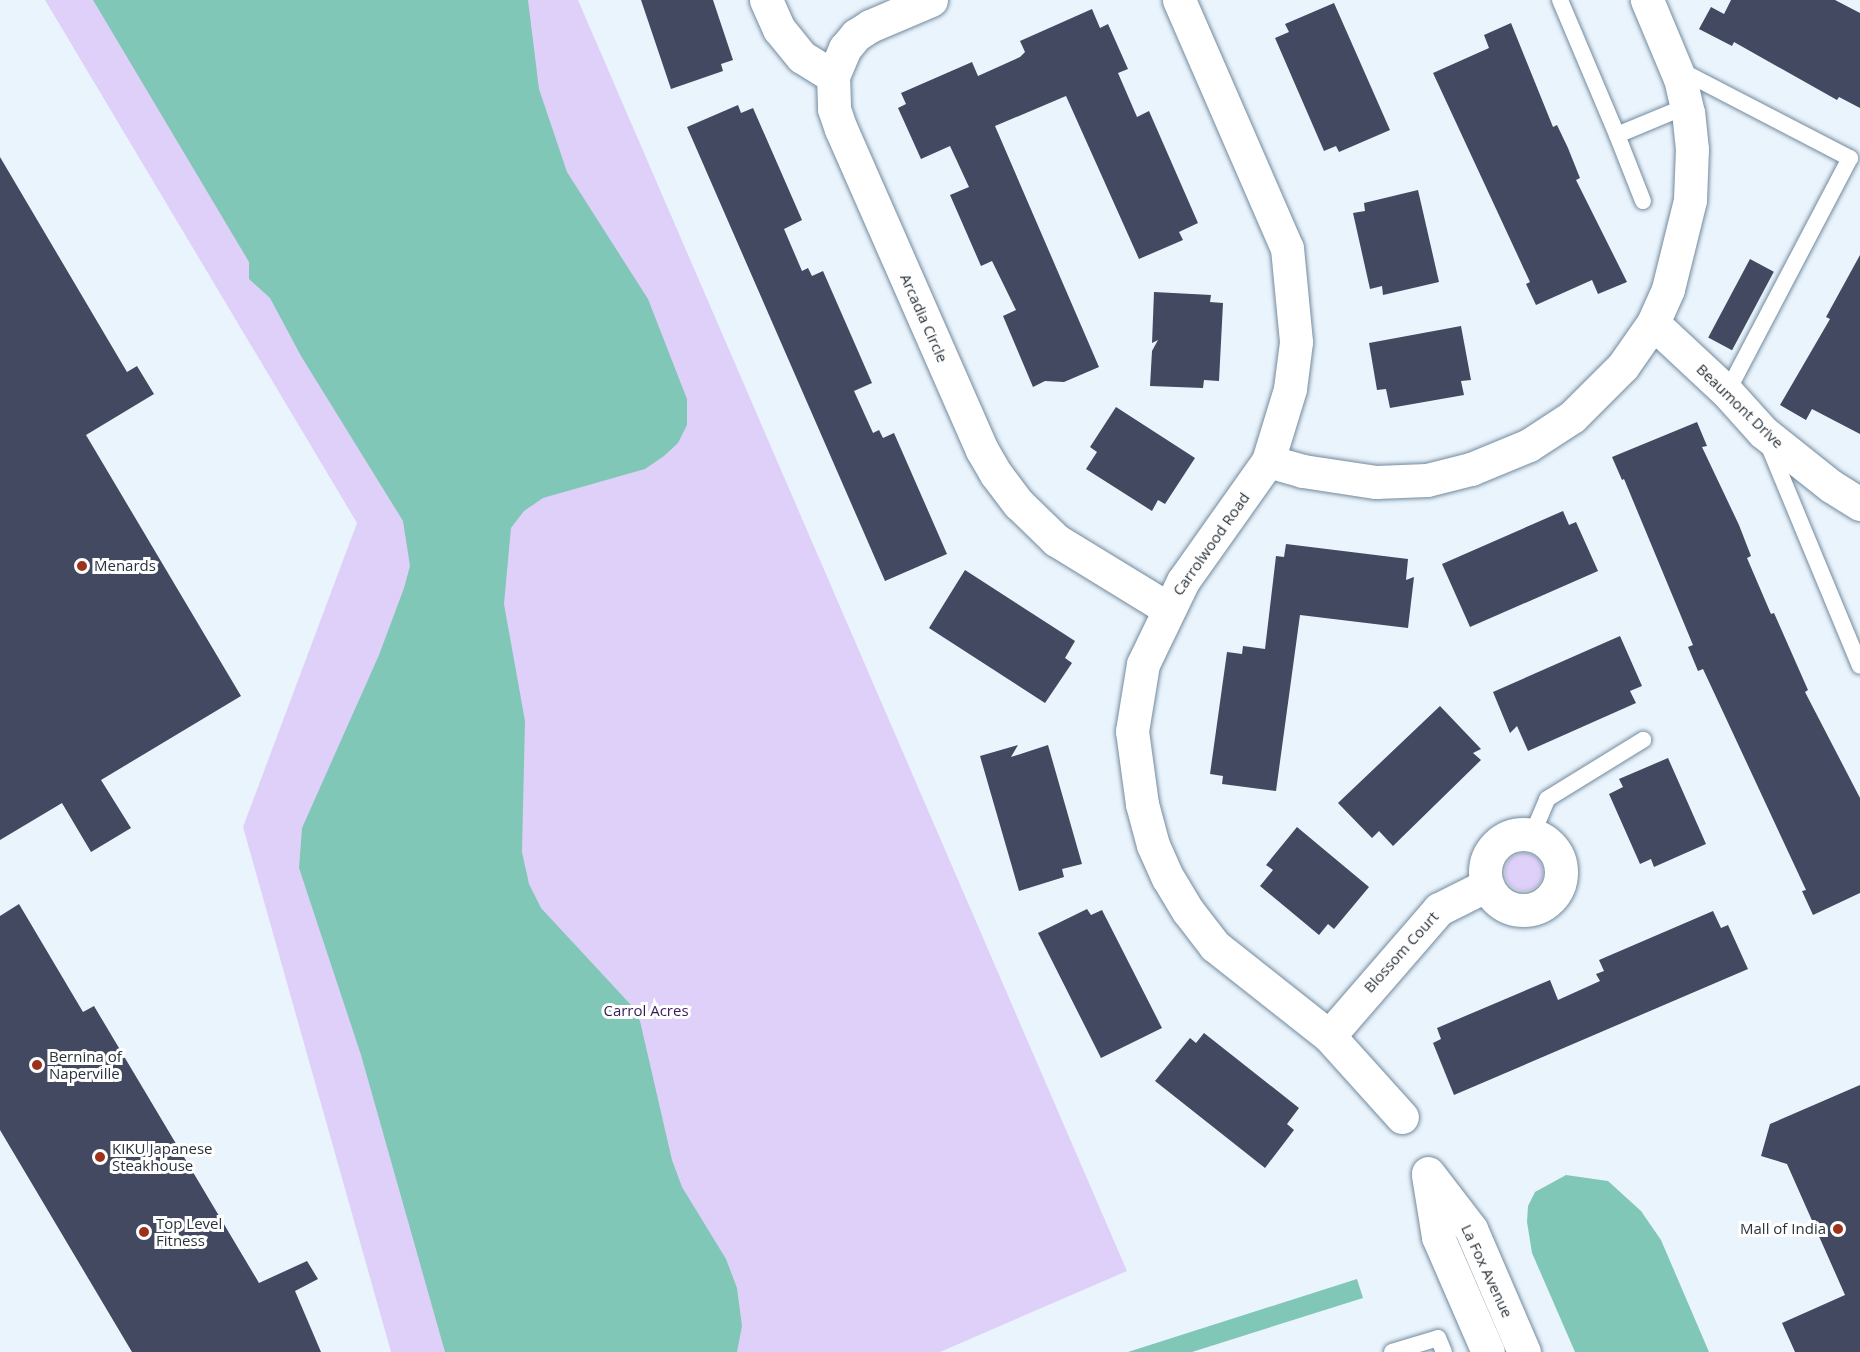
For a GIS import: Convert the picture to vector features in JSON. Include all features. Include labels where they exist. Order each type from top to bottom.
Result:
[{"type":"street","points":[[766,0],[779,29],[802,57],[833,76]]},
{"type":"street","name":"Arcadia Circle","points":[[931,0],[856,35],[837,63],[833,76],[834,109],[841,129],[982,450],[996,474],[1019,504],[1056,540],[1167,608]]},
{"type":"street","name":"Carrolwood Road","points":[[1179,0],[1287,248],[1296,342],[1290,389],[1268,461],[1167,608],[1143,664],[1132,731],[1134,767],[1153,845],[1188,911],[1215,946],[1329,1036],[1402,1117]]},
{"type":"street","points":[[1268,461],[1303,471],[1376,482],[1427,480],[1496,460],[1529,445],[1572,417],[1623,366],[1653,323],[1682,246],[1690,200],[1692,149],[1687,106],[1676,68],[1647,0]]},
{"type":"street","name":"Beaumont Drive","points":[[1653,323],[1727,392],[1763,432],[1831,486],[1860,504]]},
{"type":"street","points":[[1520,834],[1532,835],[1544,840],[1559,861],[1558,887],[1551,898],[1529,910],[1515,909],[1503,905],[1487,885],[1486,862],[1499,842],[1520,834]]},
{"type":"street","name":"Blossom Court","points":[[1329,1036],[1439,909],[1487,885]]},
{"type":"street","name":"La Fox Avenue","points":[[1488,1352],[1438,1237],[1428,1173],[1471,1229],[1524,1352]]},
{"type":"lane","points":[[1560,0],[1643,201]]},
{"type":"lane","points":[[1676,68],[1850,158],[1727,392]]},
{"type":"lane","points":[[1617,135],[1687,106]]},
{"type":"lane","points":[[1763,432],[1860,666]]},
{"type":"lane","points":[[1532,835],[1547,799],[1643,740]]},
{"type":"lane","points":[[1392,1352],[1438,1338],[1444,1352]]},
{"type":"green space","name":"Carrol Acres","points":[[45,0],[578,0],[1127,1271],[940,1352],[391,1352],[243,827],[357,523]]},
{"type":"green space","points":[[1524,853],[1531,854],[1537,859],[1542,865],[1542,879],[1537,885],[1531,890],[1524,891],[1517,890],[1511,885],[1506,879],[1505,872],[1506,865],[1511,859],[1517,854]]},
{"type":"shaded area","points":[[93,0],[528,0],[539,89],[567,172],[648,299],[687,399],[687,425],[678,443],[645,469],[543,498],[524,511],[511,528],[504,604],[525,721],[522,852],[529,884],[541,908],[631,1005],[640,1021],[672,1160],[682,1187],[726,1259],[737,1288],[742,1326],[737,1352],[445,1352],[361,1055],[299,868],[302,828],[379,655],[404,588],[410,566],[403,521],[301,356],[270,298],[249,279],[249,262]]},
{"type":"shaded area","points":[[1566,1175],[1608,1181],[1641,1211],[1661,1240],[1709,1352],[1575,1352],[1532,1253],[1527,1222],[1528,1206],[1535,1192]]},
{"type":"shaded area","points":[[1357,1279],[1363,1298],[1192,1352],[1128,1352]]},
{"type":"building","points":[[641,0],[713,0],[733,60],[721,64],[723,71],[671,89]]},
{"type":"building","points":[[1731,0],[1835,0],[1860,13],[1860,108],[1839,97],[1837,100],[1734,42],[1732,46],[1699,29],[1711,7],[1724,14]]},
{"type":"building","points":[[1334,3],[1390,130],[1339,152],[1336,146],[1324,151],[1275,38],[1289,32],[1285,24]]},
{"type":"building","points":[[1092,9],[1100,28],[1108,24],[1128,69],[1118,73],[1137,117],[1149,111],[1198,223],[1179,232],[1183,240],[1139,259],[1066,96],[995,126],[1099,367],[1064,382],[1045,381],[1033,387],[1003,316],[1016,310],[992,261],[981,266],[950,195],[969,187],[950,146],[921,159],[898,108],[906,104],[901,93],[972,62],[978,76],[1020,57],[1025,52],[1020,41]]},
{"type":"building","points":[[1511,23],[1553,127],[1557,125],[1568,148],[1580,178],[1576,180],[1627,282],[1598,294],[1592,280],[1536,305],[1526,284],[1530,282],[1433,73],[1489,48],[1484,35]]},
{"type":"building","points":[[738,105],[741,113],[753,108],[802,220],[784,229],[802,271],[808,268],[812,276],[823,271],[872,383],[854,391],[873,433],[879,430],[883,438],[894,433],[947,554],[885,581],[687,127]]},
{"type":"building","name":"Menards","points":[[0,157],[127,372],[137,366],[154,394],[86,435],[241,696],[101,780],[131,828],[91,852],[62,803],[0,840]]},
{"type":"building","points":[[1418,190],[1439,282],[1383,295],[1382,286],[1370,289],[1353,213],[1365,211],[1364,203]]},
{"type":"building","points":[[1860,255],[1860,434],[1812,409],[1806,420],[1780,405],[1830,319],[1826,317]]},
{"type":"building","points":[[1750,259],[1774,272],[1732,350],[1708,338]]},
{"type":"building","points":[[1154,292],[1211,295],[1210,302],[1223,303],[1219,381],[1204,380],[1203,388],[1150,386],[1152,351],[1158,340],[1152,343]]},
{"type":"building","points":[[1461,326],[1471,380],[1461,381],[1464,395],[1390,408],[1386,389],[1377,390],[1369,343]]},
{"type":"building","points":[[1116,407],[1195,458],[1165,504],[1158,500],[1152,511],[1086,469],[1097,452],[1090,447]]},
{"type":"building","points":[[1697,422],[1707,446],[1702,447],[1739,525],[1751,556],[1747,558],[1771,614],[1774,613],[1808,690],[1805,692],[1860,798],[1860,893],[1813,915],[1802,891],[1806,890],[1703,669],[1698,671],[1688,647],[1693,645],[1624,479],[1622,480],[1612,457]]},
{"type":"building","points":[[1563,511],[1569,525],[1576,522],[1598,571],[1470,627],[1442,564]]},
{"type":"building","points":[[1286,544],[1408,559],[1406,580],[1414,577],[1408,628],[1300,615],[1276,791],[1222,784],[1223,776],[1210,774],[1227,652],[1242,654],[1243,646],[1265,649],[1276,556],[1284,557]]},
{"type":"building","points":[[965,570],[1075,641],[1065,658],[1072,663],[1045,703],[929,628]]},
{"type":"building","points":[[1620,636],[1642,686],[1630,691],[1636,703],[1528,751],[1517,726],[1510,733],[1493,692]]},
{"type":"building","points":[[1440,706],[1481,749],[1473,753],[1481,760],[1393,846],[1379,831],[1372,838],[1338,803]]},
{"type":"building","points":[[1018,745],[1011,757],[1048,745],[1082,864],[1062,869],[1064,877],[1019,891],[980,756]]},
{"type":"building","points":[[1668,758],[1706,844],[1654,867],[1651,859],[1640,864],[1609,794],[1623,787],[1619,779]]},
{"type":"building","points":[[1297,827],[1369,887],[1334,929],[1328,924],[1319,935],[1260,886],[1273,870],[1266,865]]},
{"type":"building","points":[[19,904],[83,1012],[94,1006],[259,1283],[307,1261],[318,1279],[295,1291],[321,1352],[132,1352],[0,1130],[0,916]]},
{"type":"building","points":[[1087,909],[1091,915],[1102,910],[1162,1028],[1101,1058],[1038,933]]},
{"type":"building","points":[[1713,911],[1721,928],[1728,925],[1748,969],[1454,1095],[1433,1043],[1441,1039],[1437,1028],[1550,980],[1558,1000],[1600,981],[1596,974],[1604,971],[1599,960]]},
{"type":"building","points":[[1204,1033],[1299,1108],[1287,1124],[1294,1130],[1265,1168],[1155,1081],[1190,1038],[1196,1043]]},
{"type":"building","name":"Mall of India","points":[[1860,1085],[1860,1352],[1795,1352],[1782,1323],[1845,1295],[1787,1164],[1761,1156],[1770,1124]]},
{"type":"place","name":"Menards","points":[[82,566]]},
{"type":"place","name":"Bernina of Naperville","points":[[37,1065]]},
{"type":"place","name":"KIKU Japanese Steakhouse","points":[[100,1157]]},
{"type":"place","name":"Mall of India","points":[[1838,1229]]},
{"type":"place","name":"Top Level Fitness","points":[[144,1232]]}]
